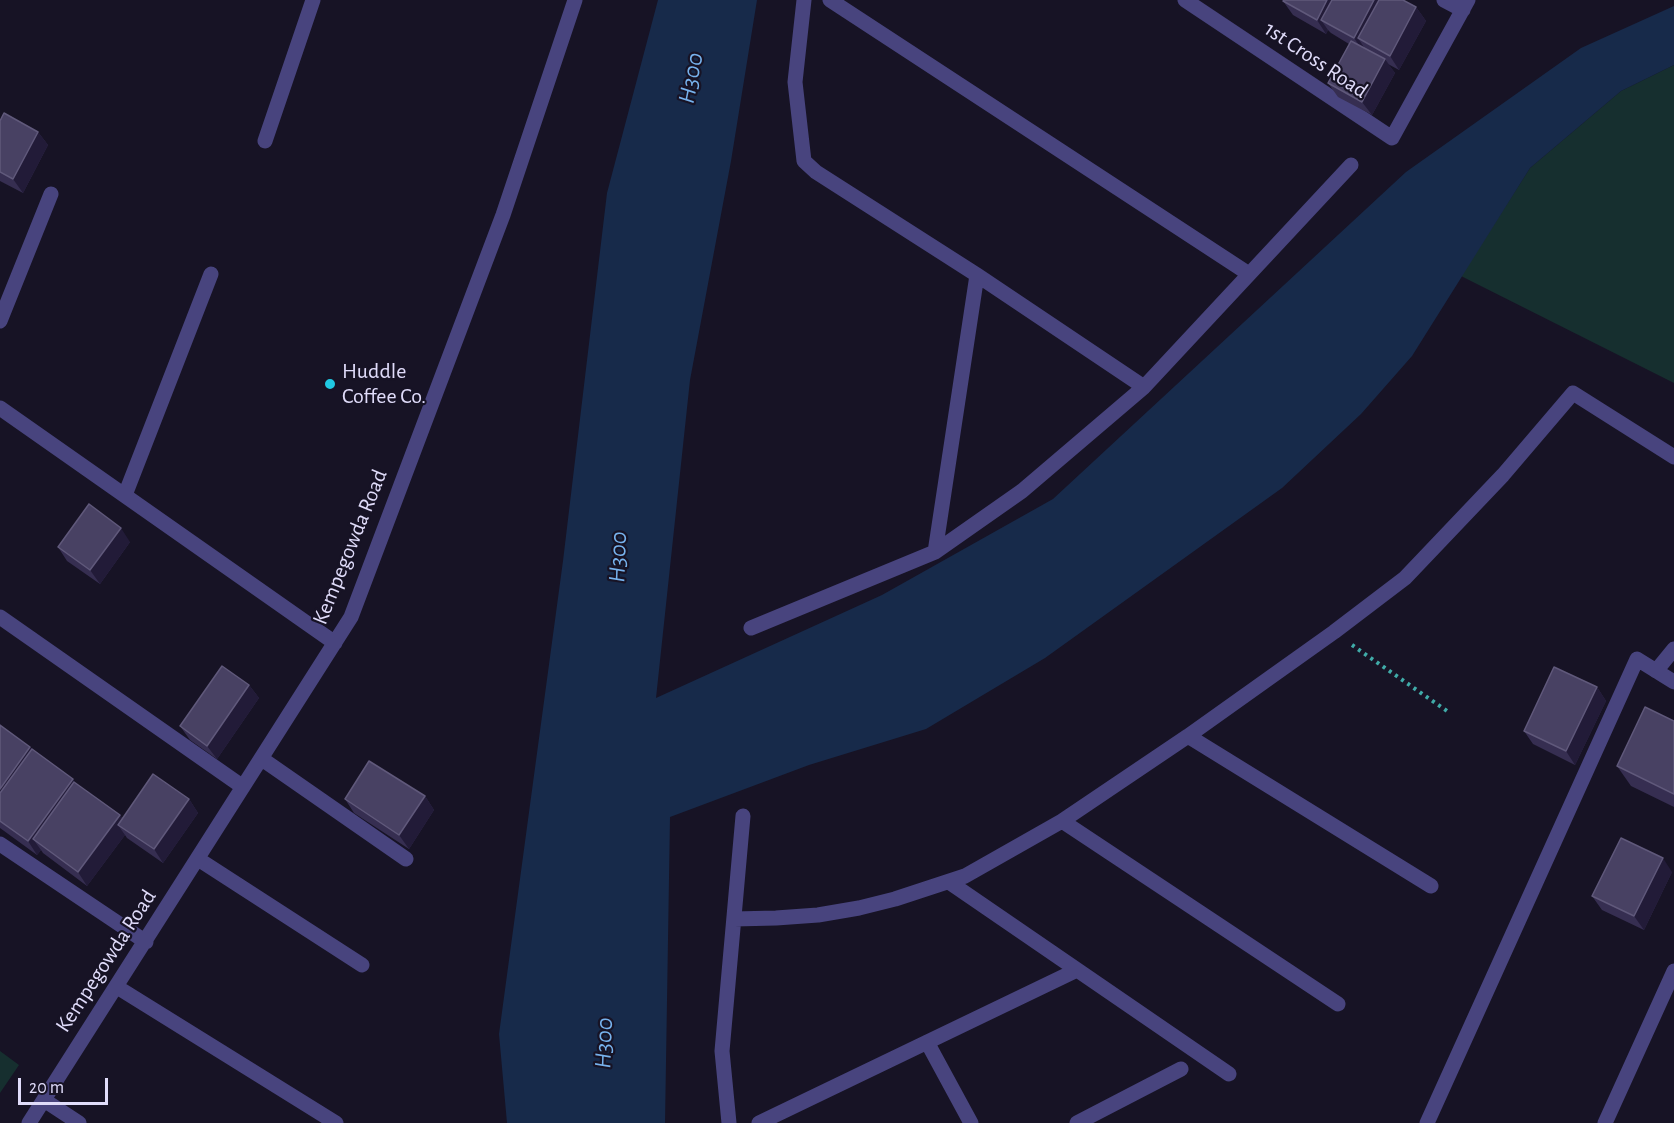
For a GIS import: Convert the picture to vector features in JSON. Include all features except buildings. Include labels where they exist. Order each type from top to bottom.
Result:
[{"type":"street","points":[[265,141],[313,0]]},
{"type":"street","name":"Kempegowda Road","points":[[29,1123],[351,617],[503,215],[574,0]]},
{"type":"street","points":[[804,0],[795,82],[804,161],[816,172],[977,275],[1144,387]]},
{"type":"street","points":[[830,0],[1249,274]]},
{"type":"street","name":"1st Cross Road","points":[[1185,0],[1392,138],[1465,5]]},
{"type":"street","points":[[1444,0],[1465,5]]},
{"type":"street","points":[[751,628],[935,552],[1022,491],[1144,387],[1351,165]]},
{"type":"street","points":[[0,321],[51,194]]},
{"type":"street","points":[[124,495],[211,273]]},
{"type":"street","points":[[935,552],[977,275]]},
{"type":"street","points":[[734,919],[797,916],[859,908],[895,899],[965,876],[1062,821],[1188,736],[1334,632],[1405,578],[1503,475],[1573,393],[1674,458]]},
{"type":"street","points":[[0,408],[335,643]]},
{"type":"street","points":[[0,616],[243,788]]},
{"type":"street","points":[[1656,670],[1674,649]]},
{"type":"street","points":[[1414,1123],[1429,1119],[1637,658],[1674,682]]},
{"type":"street","points":[[1188,736],[1431,886]]},
{"type":"street","points":[[262,759],[406,859]]},
{"type":"street","points":[[729,1123],[722,1051],[743,816]]},
{"type":"street","points":[[1062,821],[1338,1004]]},
{"type":"street","points":[[0,844],[146,942]]},
{"type":"street","points":[[198,859],[362,965]]},
{"type":"street","points":[[949,882],[1229,1074]]},
{"type":"street","points":[[759,1123],[1077,970]]},
{"type":"street","points":[[1605,1123],[1674,971]]},
{"type":"street","points":[[117,987],[336,1123]]},
{"type":"street","points":[[927,1042],[971,1123]]},
{"type":"street","points":[[1077,1123],[1181,1068]]},
{"type":"street","points":[[44,1100],[79,1123]]},
{"type":"path","points":[[1334,632],[1447,711]]},
{"type":"green space","points":[[1674,65],[1674,383],[1461,276],[1530,168],[1621,91]]},
{"type":"green space","points":[[0,1051],[19,1065],[0,1093]]},
{"type":"water","name":"H300","points":[[658,0],[757,0],[731,161],[690,380],[656,698],[882,595],[1053,499],[1406,172],[1581,48],[1674,6],[1674,65],[1621,91],[1530,168],[1412,356],[1361,414],[1282,488],[1045,658],[926,729],[809,765],[670,817],[665,1123],[507,1123],[499,1034],[563,561],[607,193]]},
{"type":"place","name":"Huddle Coffee Co.","points":[[330,384]]}]
